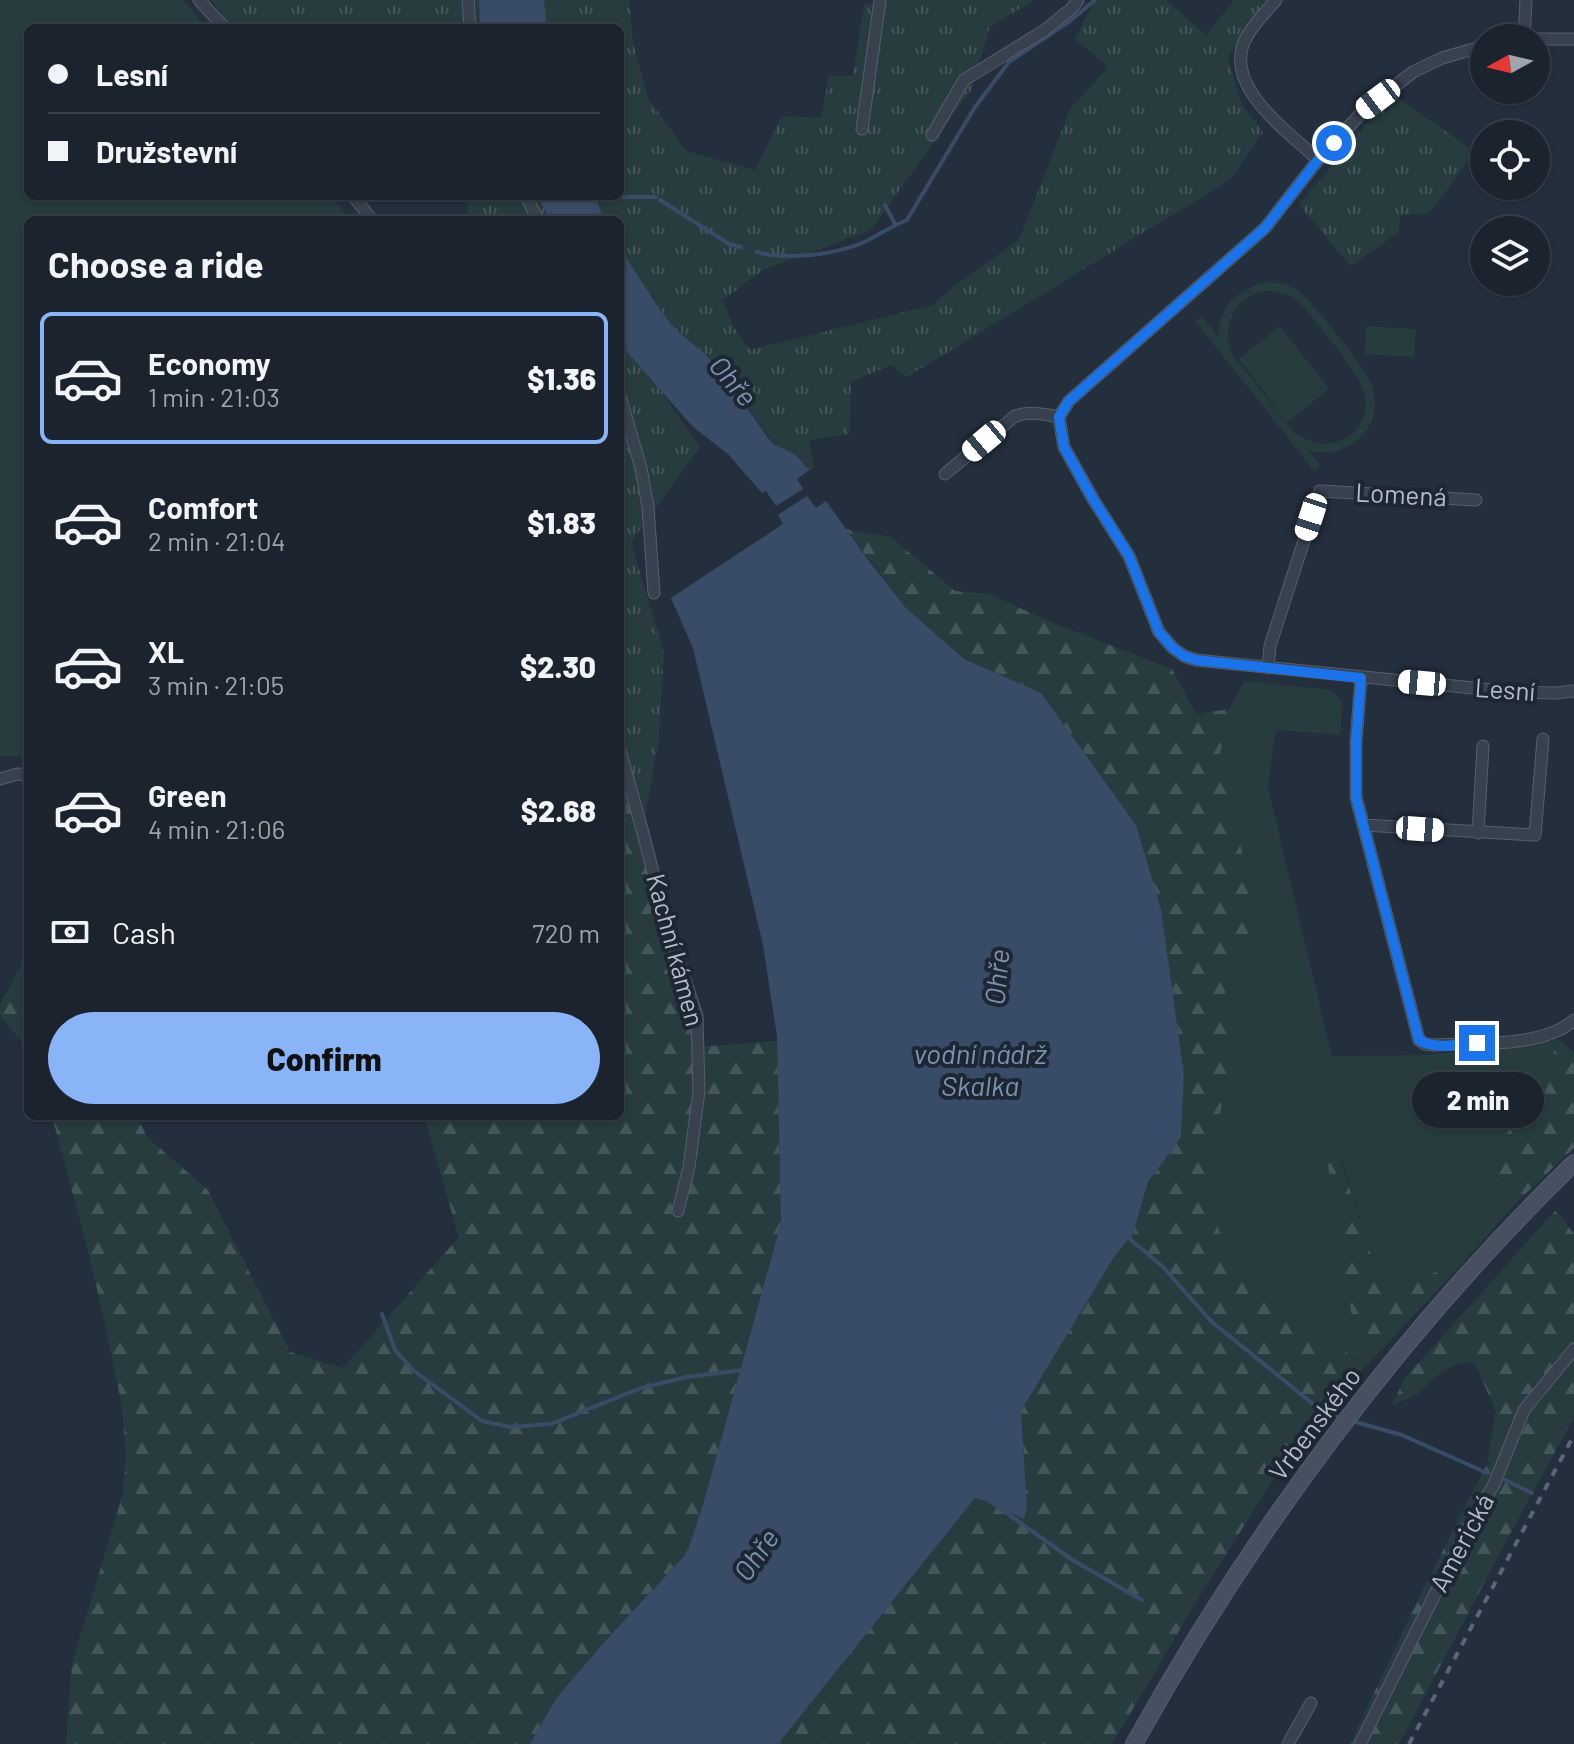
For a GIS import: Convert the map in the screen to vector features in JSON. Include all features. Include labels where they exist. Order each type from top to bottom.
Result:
[{"type":"main road","name":"Vrbenského","points":[[1134,1744],[1193,1642],[1302,1478],[1462,1281],[1574,1163]]},
{"type":"street","points":[[199,0],[221,24]]},
{"type":"street","points":[[468,0],[470,24]]},
{"type":"street","points":[[862,129],[880,0]]},
{"type":"street","points":[[932,135],[964,80],[1045,30],[1078,0]]},
{"type":"street","points":[[1276,0],[1246,37],[1242,71],[1245,83],[1255,100],[1318,160]]},
{"type":"street","points":[[1525,24],[1526,0]]},
{"type":"street","points":[[1550,39],[1574,39]]},
{"type":"street","points":[[945,474],[1015,416],[1035,413],[1059,417],[1069,401],[1265,228],[1318,160],[1365,109],[1413,72],[1442,58],[1470,50]]},
{"type":"street","points":[[356,200],[369,216]]},
{"type":"street","points":[[624,410],[641,468],[648,507],[654,593]]},
{"type":"street","name":"Lesní","points":[[1059,417],[1064,447],[1129,556],[1159,632],[1184,656],[1268,668],[1513,692],[1574,691]]},
{"type":"street","name":"Lomená","points":[[1268,668],[1270,646],[1320,491],[1476,500]]},
{"type":"street","points":[[1361,678],[1356,797],[1419,1040],[1433,1045],[1524,1040],[1550,1035],[1574,1020]]},
{"type":"street","name":"Lesní","points":[[1363,825],[1535,835],[1543,739]]},
{"type":"street","points":[[1478,833],[1483,746]]},
{"type":"street","name":"Kachní kámen","points":[[624,764],[664,915],[692,997],[698,1029],[699,1091],[689,1167],[678,1211]]},
{"type":"street","points":[[0,779],[24,775]]},
{"type":"street","name":"Americká","points":[[1360,1744],[1467,1530],[1494,1484],[1524,1410],[1574,1349]]},
{"type":"street","points":[[1288,1744],[1311,1703]]},
{"type":"green space","points":[[0,0],[183,0],[204,24],[24,24],[24,200],[333,200],[347,216],[24,216],[24,757],[0,756]]},
{"type":"green space","points":[[211,0],[479,0],[480,24],[230,24]]},
{"type":"green space","points":[[544,0],[629,0],[633,43],[648,98],[686,151],[755,170],[782,116],[821,118],[829,75],[853,76],[864,3],[882,6],[884,0],[1034,0],[990,27],[971,90],[871,230],[763,270],[723,300],[733,326],[750,350],[933,305],[1019,240],[1070,109],[1109,67],[1075,39],[1095,0],[1166,0],[1206,35],[1234,0],[1268,0],[1228,57],[1241,103],[1263,132],[1231,179],[907,377],[891,365],[851,382],[849,434],[809,440],[814,468],[808,471],[794,454],[776,447],[722,372],[705,353],[676,330],[660,310],[624,254],[624,216],[602,216],[596,200],[624,200],[624,24],[547,24]]},
{"type":"green space","points":[[1393,99],[1401,100],[1468,147],[1468,161],[1433,209],[1423,214],[1400,217],[1399,232],[1351,266],[1299,205],[1380,108]]},
{"type":"green space","points":[[539,200],[548,216],[467,216],[469,202]]},
{"type":"green space","points":[[1280,283],[1302,295],[1337,334],[1372,385],[1374,414],[1369,427],[1361,437],[1338,450],[1309,451],[1320,466],[1314,471],[1195,321],[1202,316],[1218,337],[1222,317],[1231,301],[1254,286]],"holes":[[[1265,291],[1288,295],[1302,305],[1362,386],[1365,394],[1362,422],[1345,439],[1320,443],[1295,433],[1232,354],[1228,333],[1233,314],[1245,300]]]},
{"type":"green space","points":[[1280,326],[1329,389],[1287,422],[1239,359]]},
{"type":"green space","points":[[1366,326],[1416,329],[1414,357],[1365,354]]},
{"type":"green space","points":[[624,349],[662,392],[700,447],[631,542],[664,653],[659,738],[644,822],[624,756]]},
{"type":"green space","points":[[846,529],[891,537],[955,591],[989,594],[1058,625],[1172,669],[1196,714],[1229,709],[1219,760],[1250,883],[1255,940],[1225,991],[1229,1057],[1211,1174],[1218,1228],[1239,1269],[1359,1362],[1328,1164],[1340,1158],[1384,1295],[1426,1267],[1448,1279],[1301,1435],[1112,1744],[778,1744],[975,1498],[1024,1519],[1027,1507],[1021,1411],[1114,1257],[1133,1234],[1148,1182],[1181,1137],[1184,1074],[1161,909],[1136,825],[1041,693],[964,659],[906,608]]},
{"type":"green space","points":[[1244,681],[1332,690],[1343,703],[1340,735],[1276,730],[1268,787],[1332,1056],[1426,1055],[1561,1040],[1488,1166],[1521,1198],[1448,1279],[1426,1267],[1384,1295],[1341,1158],[1359,1363],[1239,1269],[1218,1228],[1211,1174],[1229,1057],[1225,991],[1255,940],[1219,760],[1229,709]]},
{"type":"green space","points":[[624,756],[644,822],[697,1047],[777,1041],[781,1223],[687,1553],[557,1697],[530,1744],[66,1744],[72,1664],[123,1493],[126,1455],[122,1407],[108,1338],[53,1120],[139,1120],[147,1137],[208,1190],[290,1352],[343,1368],[459,1237],[425,1120],[624,1120]]},
{"type":"green space","points":[[23,961],[24,1044],[0,1016],[0,1005]]},
{"type":"green space","points":[[1561,1040],[1574,1054],[1574,1148],[1521,1198],[1488,1166]]},
{"type":"green space","points":[[1556,1210],[1574,1234],[1574,1417],[1399,1744],[1350,1744],[1423,1589],[1487,1464],[1496,1411],[1474,1362],[1459,1363],[1441,1372],[1418,1394],[1392,1405],[1405,1378]]},
{"type":"water","points":[[479,0],[544,0],[547,24],[480,24]]},
{"type":"water","points":[[539,200],[596,200],[602,216],[548,216]]},
{"type":"water","points":[[624,254],[660,310],[676,330],[722,372],[771,442],[802,462],[808,471],[797,479],[803,489],[776,506],[766,491],[762,493],[728,454],[693,427],[624,349]]},
{"type":"water","name":"vodní nádrž Skalka","points":[[807,496],[816,508],[826,501],[906,608],[964,659],[1041,693],[1136,825],[1161,909],[1184,1074],[1181,1137],[1148,1182],[1133,1234],[1114,1257],[1021,1411],[1027,1507],[1024,1519],[975,1498],[778,1744],[530,1744],[557,1697],[687,1553],[781,1223],[777,1036],[763,945],[693,648],[671,598],[783,524],[778,515]]},
{"type":"waterway","points":[[757,252],[795,256],[838,251],[862,243],[907,220],[975,107],[1009,62],[1070,21],[1095,0]]},
{"type":"waterway","points":[[624,197],[656,197]]},
{"type":"waterway","points":[[660,200],[729,244],[741,247]]},
{"type":"waterway","points":[[885,205],[895,224]]},
{"type":"waterway","points":[[1127,1234],[1163,1267],[1211,1321],[1324,1413],[1343,1418]]},
{"type":"waterway","points":[[382,1314],[395,1350],[413,1370],[482,1421],[510,1427],[551,1424],[641,1388],[687,1377],[743,1370]]},
{"type":"waterway","points":[[1352,1421],[1402,1435],[1487,1473]]},
{"type":"waterway","points":[[1505,1480],[1532,1493]]},
{"type":"waterway","points":[[990,1501],[1071,1559],[1142,1600]]},
{"type":"railway","points":[[1409,1744],[1574,1435]]},
{"type":"route","points":[[1334,143],[1265,228],[1069,401],[1059,417],[1064,447],[1129,556],[1159,632],[1173,648],[1196,660],[1361,678],[1356,797],[1419,1040],[1433,1045],[1477,1043]]},
{"type":"water label","name":"Ohře","points":[[733,381]]},
{"type":"water label","name":"Ohře","points":[[997,977]]},
{"type":"water label","name":"Ohře","points":[[756,1555]]}]
